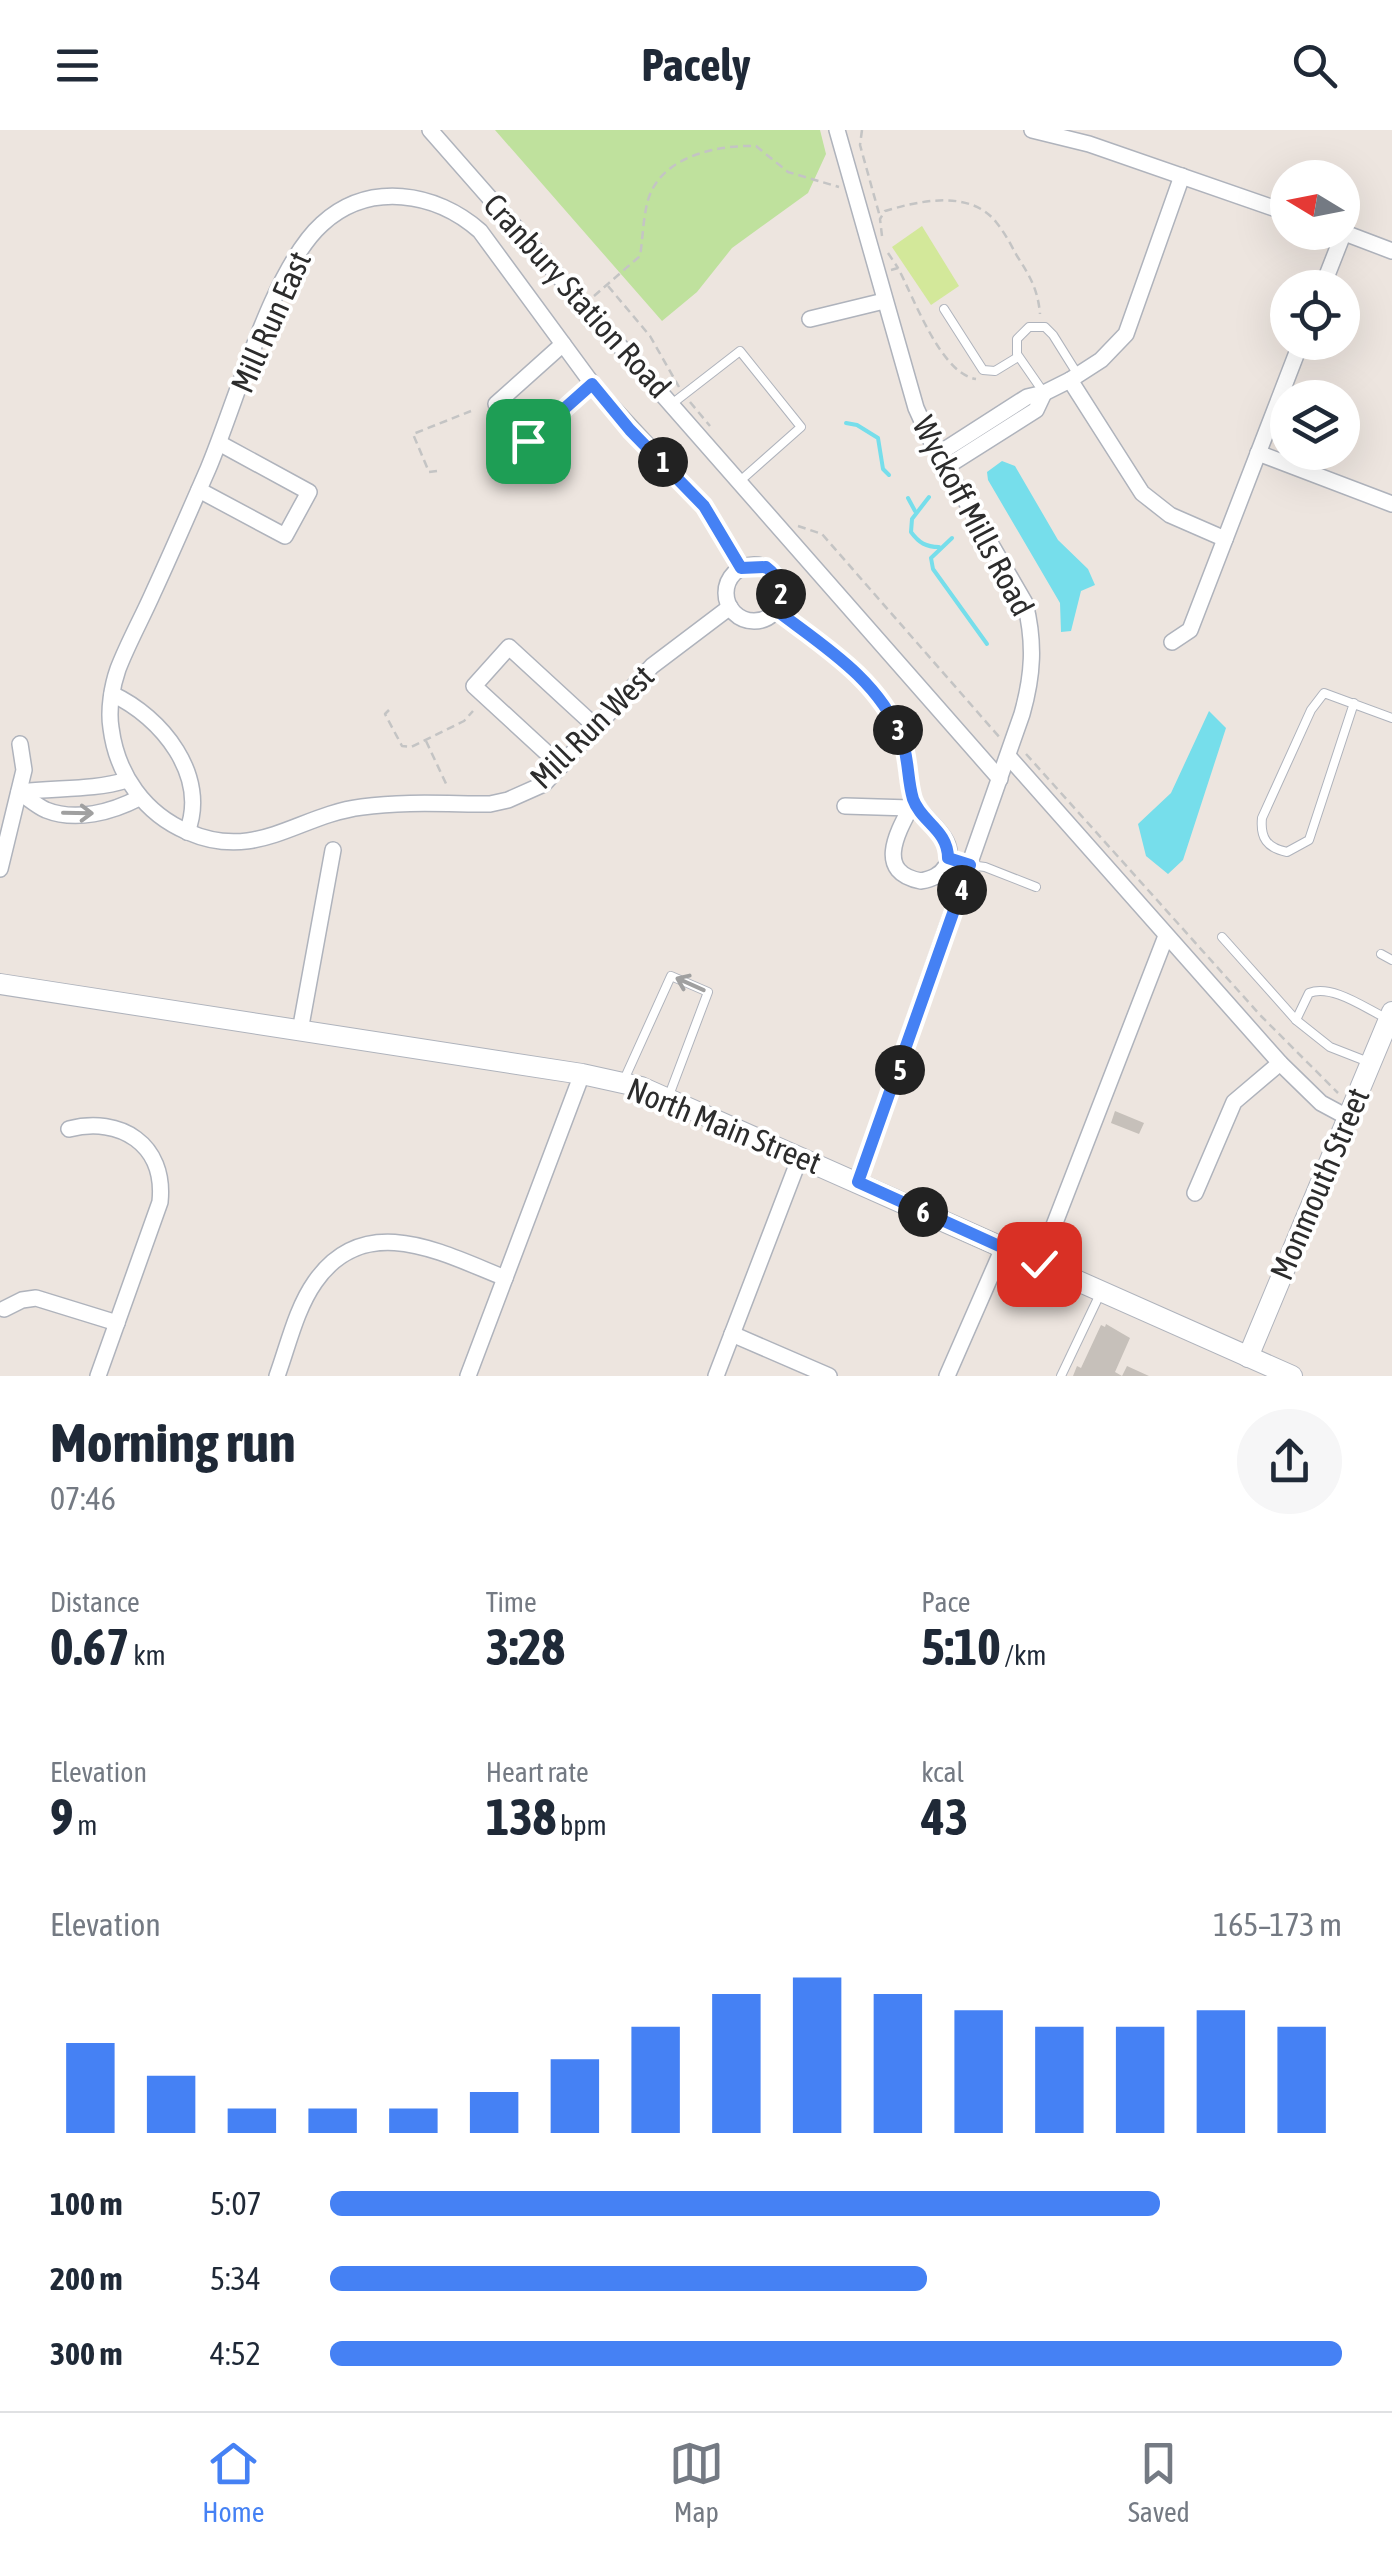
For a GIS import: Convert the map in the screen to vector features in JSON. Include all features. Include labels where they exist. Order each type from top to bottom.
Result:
[{"type":"street","name":"Cranbury Station Road","points":[[430,130],[584,304],[679,399],[740,481],[1000,779]]},
{"type":"street","name":"Wyckoff Mills Road","points":[[837,130],[916,408],[1008,571],[1024,603],[1032,632],[1030,684],[1015,754],[1000,779],[858,1182]]},
{"type":"street","points":[[1032,130],[1089,144],[1270,207]]},
{"type":"street","points":[[942,460],[988,432],[1027,397],[1044,393],[1101,360],[1126,334],[1182,176]]},
{"type":"street","name":"Mill Run East","points":[[264,840],[244,843],[187,832],[162,818],[139,798],[127,780],[110,726],[112,694],[126,650],[219,443],[286,274],[308,238],[322,224],[366,200],[405,196],[441,205],[467,219],[494,246],[592,384],[630,430],[704,506],[741,568]]},
{"type":"street","points":[[1360,239],[1392,252]]},
{"type":"street","points":[[810,319],[884,301]]},
{"type":"street","points":[[564,344],[496,404],[528,441],[592,384]]},
{"type":"street","points":[[1172,642],[1190,630],[1294,360]]},
{"type":"street","points":[[1074,377],[1142,493],[1170,515],[1226,539]]},
{"type":"street","points":[[199,490],[285,536],[309,492],[219,443]]},
{"type":"street","points":[[1258,453],[1392,504]]},
{"type":"street","points":[[766,567],[778,578],[782,594],[776,610],[763,619],[748,620],[730,607],[726,589],[741,568],[766,567]]},
{"type":"street","name":"Mill Run West","points":[[264,840],[321,816],[349,809],[508,800],[544,784],[652,666],[730,607]]},
{"type":"street","points":[[776,610],[841,658],[881,701],[902,740],[912,804],[892,850],[896,867],[910,879],[920,881],[939,874],[948,858],[946,840],[912,804],[845,806]]},
{"type":"street","points":[[561,766],[474,686],[510,647],[596,727]]},
{"type":"street","points":[[112,694],[136,705],[166,735],[192,788],[195,803],[187,832]]},
{"type":"street","points":[[0,869],[2,846],[24,770],[20,744]]},
{"type":"street","points":[[1015,754],[1166,936],[1280,1063],[1321,1103],[1344,1108]]},
{"type":"street","points":[[20,792],[58,787],[84,790],[127,780]]},
{"type":"street","points":[[20,792],[45,810],[70,814],[100,813],[139,798]]},
{"type":"street","points":[[300,1031],[333,850]]},
{"type":"street","points":[[948,858],[970,865]]},
{"type":"street","points":[[1039,1264],[1166,936]]},
{"type":"street","name":"North Main Street","points":[[0,984],[623,1082],[668,1098],[1292,1376]]},
{"type":"street","name":"Monmouth Street","points":[[1248,1357],[1344,1108],[1371,1062],[1390,1016]]},
{"type":"street","points":[[1195,1193],[1234,1102],[1280,1063]]},
{"type":"street","points":[[468,1376],[582,1074]]},
{"type":"street","points":[[68,1130],[92,1124],[129,1135],[148,1150],[160,1173],[160,1202],[98,1376]]},
{"type":"street","points":[[716,1376],[800,1157]]},
{"type":"street","points":[[277,1376],[314,1283],[354,1249],[388,1241],[406,1242],[505,1278]]},
{"type":"street","points":[[946,1376],[1003,1248]]},
{"type":"street","points":[[4,1308],[36,1298],[117,1323]]},
{"type":"street","points":[[732,1334],[828,1376]]},
{"type":"lane","points":[[944,309],[983,370],[995,371],[1018,357]]},
{"type":"lane","points":[[1044,393],[1018,357],[1016,347],[1021,332],[1029,327],[1045,327],[1053,335],[1074,377]]},
{"type":"lane","points":[[679,399],[740,351],[801,427],[740,481]]},
{"type":"lane","points":[[1354,703],[1309,840],[1287,852],[1275,850],[1266,843],[1262,818],[1311,710],[1324,693],[1354,703],[1392,718]]},
{"type":"lane","points":[[970,865],[1036,886]]},
{"type":"lane","points":[[1222,937],[1296,1020],[1330,1047],[1371,1062]]},
{"type":"lane","points":[[1380,954],[1392,960]]},
{"type":"lane","points":[[623,1082],[671,976],[708,992],[668,1098]]},
{"type":"lane","points":[[1296,1020],[1309,993],[1316,990],[1328,991],[1390,1016]]},
{"type":"lane","points":[[1061,1376],[1101,1292]]},
{"type":"path","points":[[860,131],[882,236]]},
{"type":"path","points":[[584,304],[640,256],[649,197],[668,171],[687,156],[756,146],[788,172],[836,185],[845,195]]},
{"type":"path","points":[[880,219],[885,212],[922,200],[970,206],[985,212],[996,221],[1037,288],[1040,314]]},
{"type":"path","points":[[886,250],[951,365],[968,378],[979,380]]},
{"type":"path","points":[[887,271],[898,268]]},
{"type":"path","points":[[608,286],[650,336],[679,399],[712,429]]},
{"type":"path","points":[[437,471],[429,472],[413,434],[471,411]]},
{"type":"path","points":[[796,525],[822,534],[1002,740]]},
{"type":"path","points":[[389,710],[385,714],[402,746],[411,747],[464,721],[473,711]]},
{"type":"path","points":[[426,740],[448,787],[450,804]]},
{"type":"path","points":[[1015,754],[1030,756],[1344,1108]]},
{"type":"green space","points":[[495,130],[820,130],[826,154],[808,193],[732,248],[697,292],[662,321]]},
{"type":"green space","points":[[922,226],[959,286],[931,305],[892,247]]},
{"type":"water","points":[[1002,461],[1015,466],[1058,540],[1088,569],[1095,585],[1081,591],[1071,631],[1061,632],[1060,603],[988,480],[987,472]]},
{"type":"water","points":[[1209,711],[1226,728],[1183,860],[1168,874],[1146,856],[1138,824],[1171,793]]},
{"type":"building","points":[[1115,1111],[1144,1123],[1139,1134],[1111,1123]]},
{"type":"building","points":[[1101,1325],[1130,1338],[1115,1372],[1122,1376],[1073,1376],[1077,1366],[1081,1368]]},
{"type":"building","points":[[1127,1366],[1149,1376],[1122,1376]]},
{"type":"waterway","points":[[846,423],[878,438],[883,469],[889,475]]},
{"type":"waterway","points":[[929,497],[912,519],[911,532],[923,544],[939,547]]},
{"type":"waterway","points":[[908,498],[915,511]]},
{"type":"waterway","points":[[952,538],[931,558],[933,569],[987,644]]},
{"type":"route","points":[[528,441],[592,384],[630,430],[704,506],[741,568],[766,567],[778,578],[782,594],[776,610],[841,658],[887,710],[902,740],[914,801],[946,840],[948,858],[970,865],[858,1182],[1039,1264]]}]
